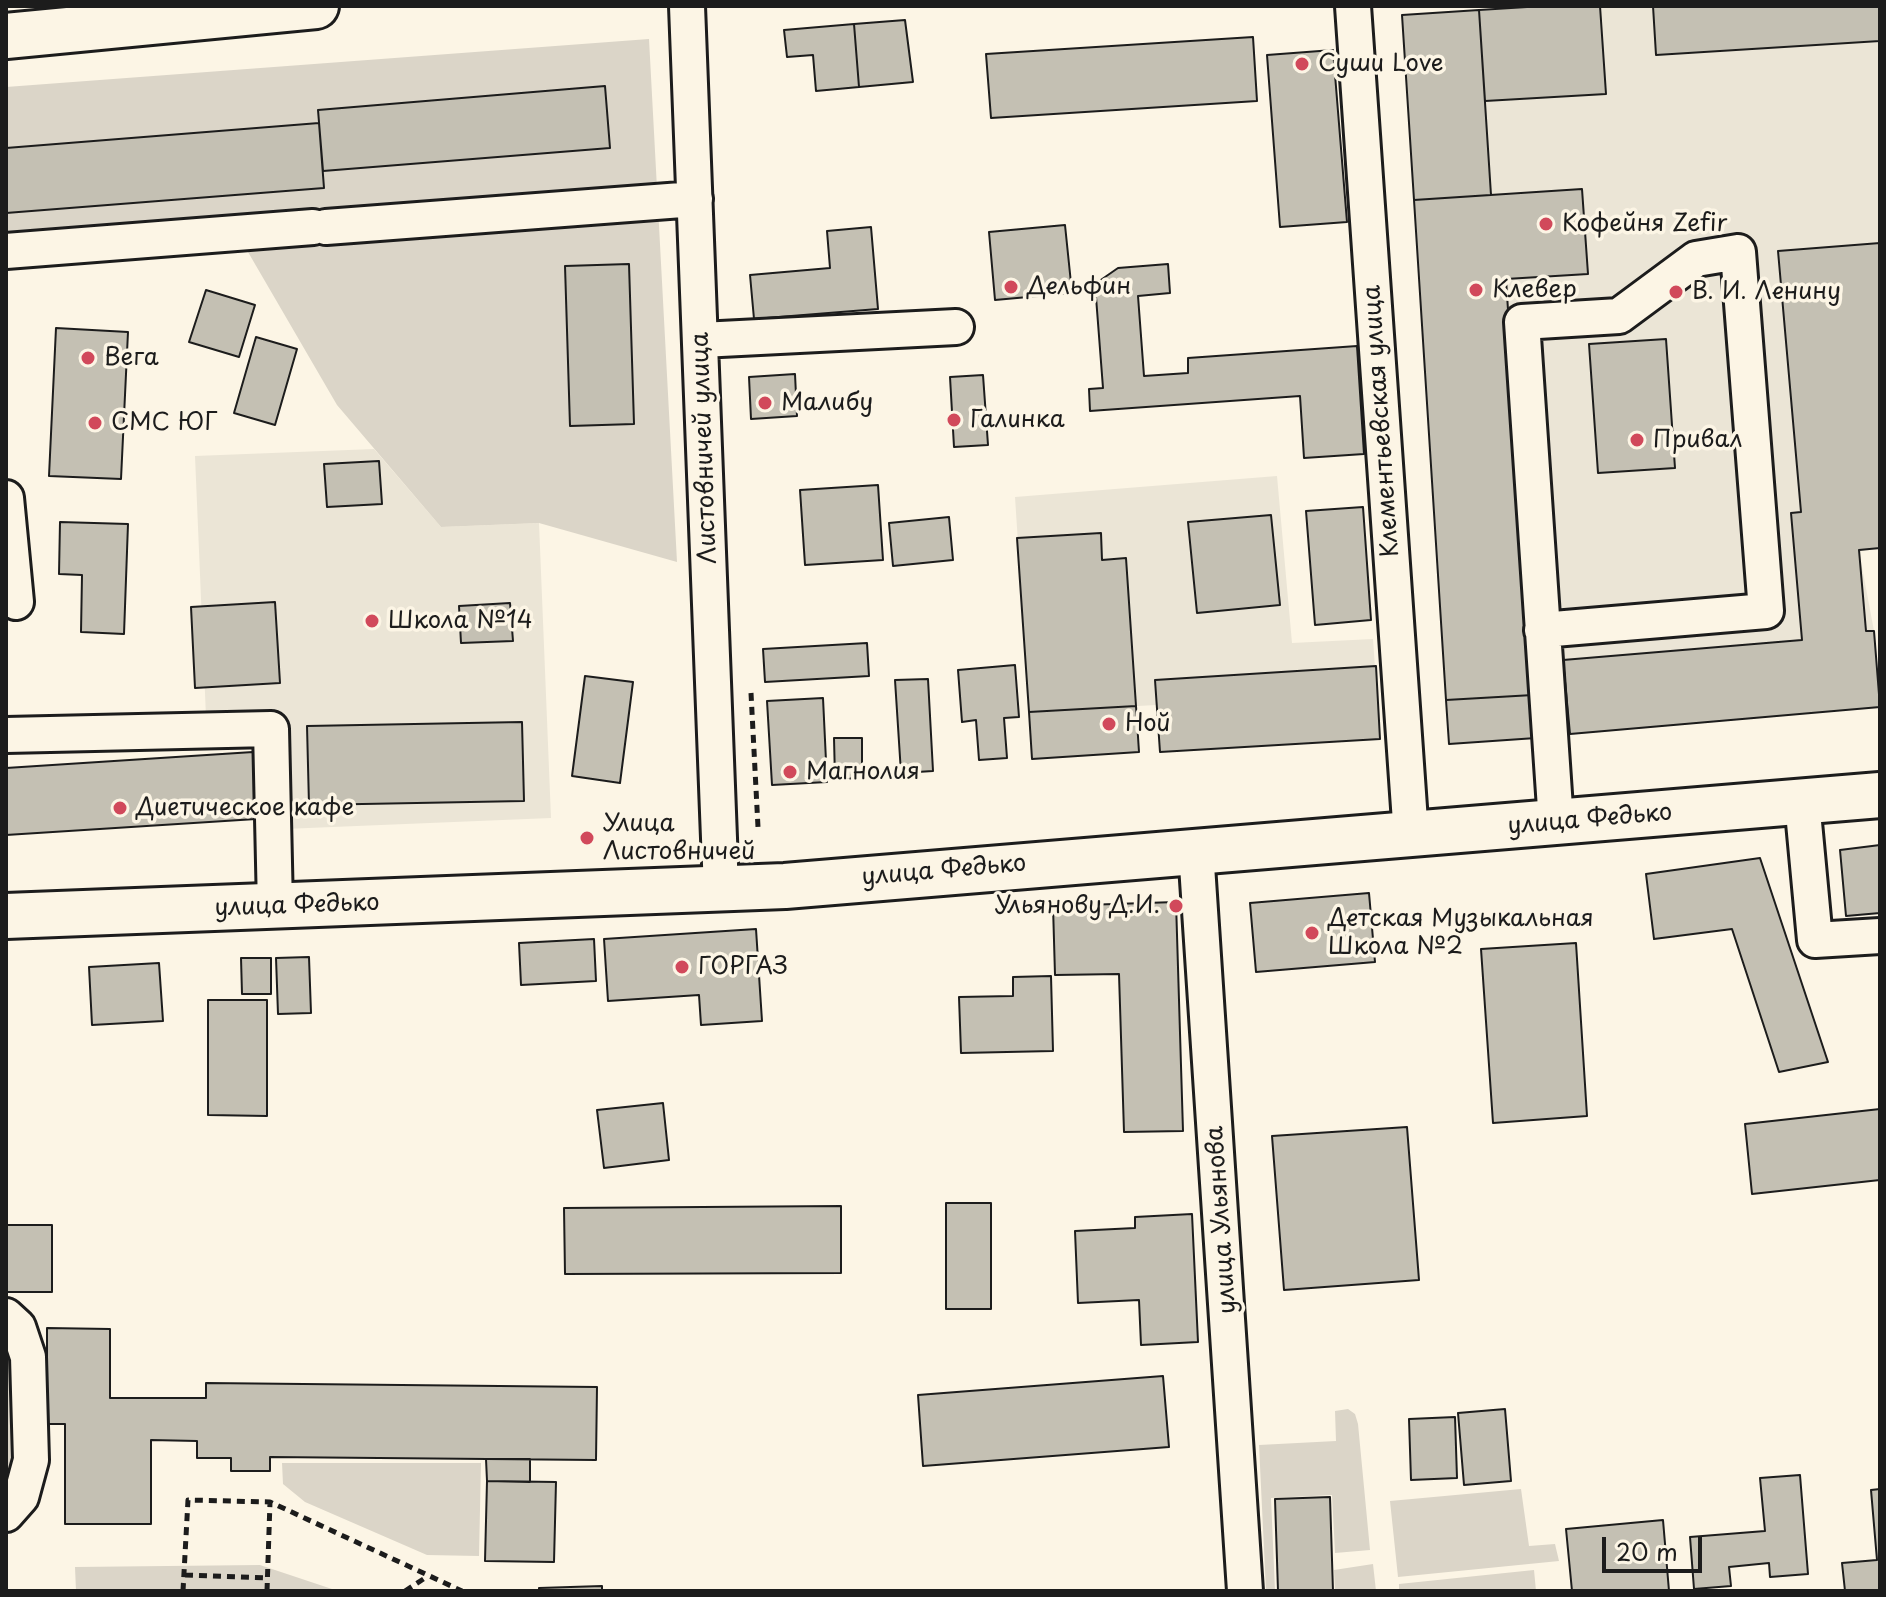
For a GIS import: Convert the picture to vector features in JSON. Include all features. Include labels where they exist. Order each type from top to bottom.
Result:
[{"type":"main road","points":[[6,36],[316,6]]},
{"type":"main road","name":"улица Федько","points":[[6,916],[721,890],[1196,850],[1411,836],[1880,795]]},
{"type":"street","name":"Листовничей улица","points":[[687,6],[721,890]]},
{"type":"street","name":"Клементьевская улица","points":[[1353,6],[1411,836]]},
{"type":"street","points":[[6,251],[695,199]]},
{"type":"street","points":[[1542,630],[1766,611],[1738,252],[1696,259],[1619,316],[1522,322],[1542,630],[1556,823]]},
{"type":"street","points":[[701,340],[956,327]]},
{"type":"street","points":[[6,498],[16,602]]},
{"type":"street","points":[[6,735],[271,729],[275,907]]},
{"type":"street","points":[[1802,801],[1815,940],[1880,936]]},
{"type":"street","name":"улица Ульянова","points":[[1196,850],[1245,1591]]},
{"type":"street","points":[[6,1316],[18,1327],[28,1357],[31,1460],[21,1497],[6,1514]]},
{"type":"path","points":[[183,1591],[188,1500],[270,1502],[462,1591]]},
{"type":"path","points":[[267,1591],[270,1502]]},
{"type":"path","points":[[184,1575],[268,1578]]},
{"type":"path","points":[[405,1591],[428,1575]]},
{"type":"shaded area","points":[[1543,6],[1880,6],[1880,548],[1859,551],[1874,631],[1880,707],[1536,738],[1446,700],[1402,15]]},
{"type":"shaded area","points":[[649,39],[677,562],[539,523],[441,527],[337,405],[248,252],[6,262],[6,87]]},
{"type":"shaded area","name":"Школа №14","points":[[374,449],[441,527],[539,523],[551,818],[284,829],[279,715],[206,717],[195,456]]},
{"type":"shaded area","points":[[1277,476],[1292,643],[1373,639],[1380,739],[1160,752],[1156,705],[1029,712],[1015,497]]},
{"type":"shaded area","points":[[6,1340],[11,1340],[15,1471],[6,1482]]},
{"type":"shaded area","points":[[1348,1409],[1355,1414],[1358,1424],[1370,1550],[1335,1553],[1332,1495],[1271,1498],[1275,1591],[1266,1591],[1259,1445],[1336,1441],[1335,1411]]},
{"type":"shaded area","points":[[282,1463],[481,1463],[479,1556],[427,1555],[305,1502],[283,1484]]},
{"type":"shaded area","points":[[1521,1489],[1529,1546],[1555,1544],[1559,1561],[1398,1577],[1390,1501]]},
{"type":"shaded area","points":[[1373,1564],[1376,1591],[1335,1591],[1334,1570]]},
{"type":"shaded area","points":[[260,1565],[338,1591],[76,1591],[75,1567]]},
{"type":"shaded area","points":[[1534,1570],[1536,1591],[1399,1591],[1399,1584]]},
{"type":"building","points":[[1600,6],[1606,94],[1485,101],[1479,10]]},
{"type":"building","points":[[1653,6],[1880,6],[1880,41],[1656,55]]},
{"type":"building","points":[[1479,10],[1491,195],[1414,200],[1402,15]]},
{"type":"building","points":[[905,20],[913,82],[859,87],[854,24]]},
{"type":"building","points":[[854,24],[859,87],[816,91],[813,55],[787,57],[784,30]]},
{"type":"building","points":[[1253,37],[1257,101],[991,118],[986,54]]},
{"type":"building","points":[[1333,50],[1347,222],[1280,227],[1267,55]]},
{"type":"building","points":[[605,86],[610,148],[323,171],[318,110]]},
{"type":"building","points":[[319,123],[324,188],[6,213],[6,148]]},
{"type":"building","points":[[1582,189],[1588,274],[1506,279],[1533,695],[1446,700],[1414,200]]},
{"type":"building","points":[[1065,225],[1072,293],[995,300],[989,232]]},
{"type":"building","points":[[871,227],[878,309],[754,319],[750,275],[830,268],[827,231]]},
{"type":"building","points":[[1880,243],[1880,548],[1859,550],[1866,631],[1874,631],[1880,707],[1570,734],[1563,660],[1802,640],[1791,513],[1801,512],[1778,251]]},
{"type":"building","points":[[629,264],[634,424],[570,426],[565,266]]},
{"type":"building","points":[[1168,264],[1170,293],[1138,296],[1144,376],[1188,373],[1188,358],[1357,346],[1364,454],[1304,458],[1300,396],[1090,411],[1089,389],[1103,388],[1095,284],[1118,268]]},
{"type":"building","points":[[206,290],[255,305],[239,357],[189,342]]},
{"type":"building","points":[[56,328],[128,332],[121,479],[49,476]]},
{"type":"building","points":[[256,337],[297,349],[275,425],[234,413]]},
{"type":"building","points":[[1666,339],[1675,468],[1598,473],[1589,344]]},
{"type":"building","points":[[795,374],[797,416],[751,419],[749,377]]},
{"type":"building","points":[[983,375],[988,445],[954,447],[950,377]]},
{"type":"building","points":[[379,461],[382,504],[327,507],[324,464]]},
{"type":"building","points":[[878,485],[883,560],[805,565],[800,490]]},
{"type":"building","points":[[1363,507],[1371,620],[1315,625],[1306,511]]},
{"type":"building","points":[[1271,515],[1280,605],[1197,613],[1188,522]]},
{"type":"building","points":[[949,517],[953,560],[893,566],[889,523]]},
{"type":"building","points":[[60,522],[128,524],[124,634],[81,632],[82,575],[59,574]]},
{"type":"building","points":[[1101,533],[1102,560],[1126,558],[1136,706],[1029,712],[1017,538]]},
{"type":"building","points":[[275,602],[280,683],[195,688],[191,607]]},
{"type":"building","points":[[510,603],[513,641],[461,643],[459,606]]},
{"type":"building","points":[[867,643],[869,676],[765,682],[763,649]]},
{"type":"building","points":[[1015,665],[1019,717],[1004,718],[1007,758],[979,760],[976,720],[962,722],[958,670]]},
{"type":"building","points":[[1376,666],[1380,739],[1160,752],[1155,680]]},
{"type":"building","points":[[585,676],[633,682],[620,783],[572,776]]},
{"type":"building","points":[[928,679],[933,771],[901,773],[895,680]]},
{"type":"building","points":[[1533,695],[1536,738],[1449,744],[1446,700]]},
{"type":"building","points":[[823,698],[827,782],[772,785],[767,701]]},
{"type":"building","points":[[1136,706],[1139,752],[1032,759],[1029,712]]},
{"type":"building","points":[[522,722],[524,801],[309,805],[307,726]]},
{"type":"building","points":[[834,738],[862,738],[862,778],[835,779]]},
{"type":"building","points":[[253,752],[256,819],[6,835],[6,768]]},
{"type":"building","points":[[1880,845],[1880,913],[1846,916],[1840,850]]},
{"type":"building","points":[[1760,858],[1828,1062],[1779,1072],[1732,929],[1654,939],[1646,874]]},
{"type":"building","name":"Детская Музыкальная Школа №2","points":[[1369,893],[1375,962],[1256,972],[1250,903]]},
{"type":"building","points":[[1176,902],[1183,1131],[1124,1132],[1119,974],[1055,975],[1053,906]]},
{"type":"building","name":"ГОРГАЗ","points":[[756,929],[762,1021],[701,1025],[699,995],[608,1001],[604,939]]},
{"type":"building","points":[[594,939],[596,981],[521,985],[519,943]]},
{"type":"building","points":[[1576,943],[1587,1116],[1493,1123],[1481,949]]},
{"type":"building","points":[[309,957],[311,1013],[278,1014],[276,958]]},
{"type":"building","points":[[241,958],[271,958],[271,994],[242,994]]},
{"type":"building","points":[[159,963],[163,1021],[92,1025],[89,967]]},
{"type":"building","points":[[1051,976],[1053,1051],[961,1053],[959,997],[1013,996],[1013,977]]},
{"type":"building","points":[[208,1000],[267,1000],[267,1116],[208,1115]]},
{"type":"building","points":[[663,1103],[669,1160],[604,1168],[597,1110]]},
{"type":"building","points":[[1880,1109],[1880,1180],[1752,1194],[1745,1124]]},
{"type":"building","points":[[1407,1127],[1419,1280],[1284,1290],[1272,1136]]},
{"type":"building","points":[[946,1203],[991,1203],[991,1309],[946,1309]]},
{"type":"building","points":[[841,1206],[841,1273],[565,1274],[564,1208]]},
{"type":"building","points":[[1192,1214],[1198,1342],[1141,1345],[1139,1300],[1078,1303],[1075,1231],[1135,1228],[1135,1217]]},
{"type":"building","points":[[6,1225],[52,1225],[52,1292],[6,1292]]},
{"type":"building","points":[[47,1328],[110,1329],[110,1398],[206,1398],[206,1383],[597,1387],[596,1460],[270,1457],[270,1471],[231,1471],[231,1458],[197,1458],[197,1441],[151,1440],[151,1524],[65,1524],[65,1424],[47,1424]]},
{"type":"building","points":[[1163,1376],[1169,1447],[923,1466],[918,1395]]},
{"type":"building","points":[[1505,1409],[1511,1481],[1464,1485],[1458,1413]]},
{"type":"building","points":[[1455,1417],[1457,1478],[1411,1480],[1409,1419]]},
{"type":"building","points":[[486,1459],[530,1459],[530,1482],[487,1481]]},
{"type":"building","points":[[1800,1475],[1808,1574],[1770,1577],[1769,1563],[1729,1567],[1731,1586],[1694,1589],[1690,1537],[1765,1531],[1760,1478]]},
{"type":"building","points":[[487,1481],[556,1482],[554,1562],[485,1561]]},
{"type":"building","points":[[1880,1489],[1880,1591],[1845,1591],[1842,1563],[1877,1560],[1871,1490]]},
{"type":"building","points":[[1330,1497],[1333,1591],[1278,1591],[1275,1499]]},
{"type":"building","points":[[1663,1520],[1669,1591],[1572,1591],[1566,1529]]},
{"type":"building","points":[[602,1586],[602,1591],[539,1591],[539,1588]]},
{"type":"place","name":"Суши Love","points":[[1302,64]]},
{"type":"place","name":"Кофейня Zefir","points":[[1546,224]]},
{"type":"place","name":"Дельфин","points":[[1011,287]]},
{"type":"place","name":"Клевер","points":[[1476,290]]},
{"type":"place","name":"В. И. Ленину","points":[[1676,292]]},
{"type":"place","name":"Вега","points":[[88,358]]},
{"type":"place","name":"Малибу","points":[[765,403]]},
{"type":"place","name":"Галинка","points":[[954,420]]},
{"type":"place","name":"СМС ЮГ","points":[[95,423]]},
{"type":"place","name":"Привал","points":[[1637,440]]},
{"type":"place","name":"Школа №14","points":[[372,621]]},
{"type":"place","name":"Ной","points":[[1109,724]]},
{"type":"place","name":"Магнолия","points":[[790,772]]},
{"type":"place","name":"Диетическое кафе","points":[[120,808]]},
{"type":"place","name":"Улица Листовничей","points":[[587,838]]},
{"type":"place","name":"Ульянову Д.И.","points":[[1176,906]]},
{"type":"place","name":"Детская Музыкальная Школа №2","points":[[1312,933]]},
{"type":"place","name":"ГОРГАЗ","points":[[682,967]]}]
